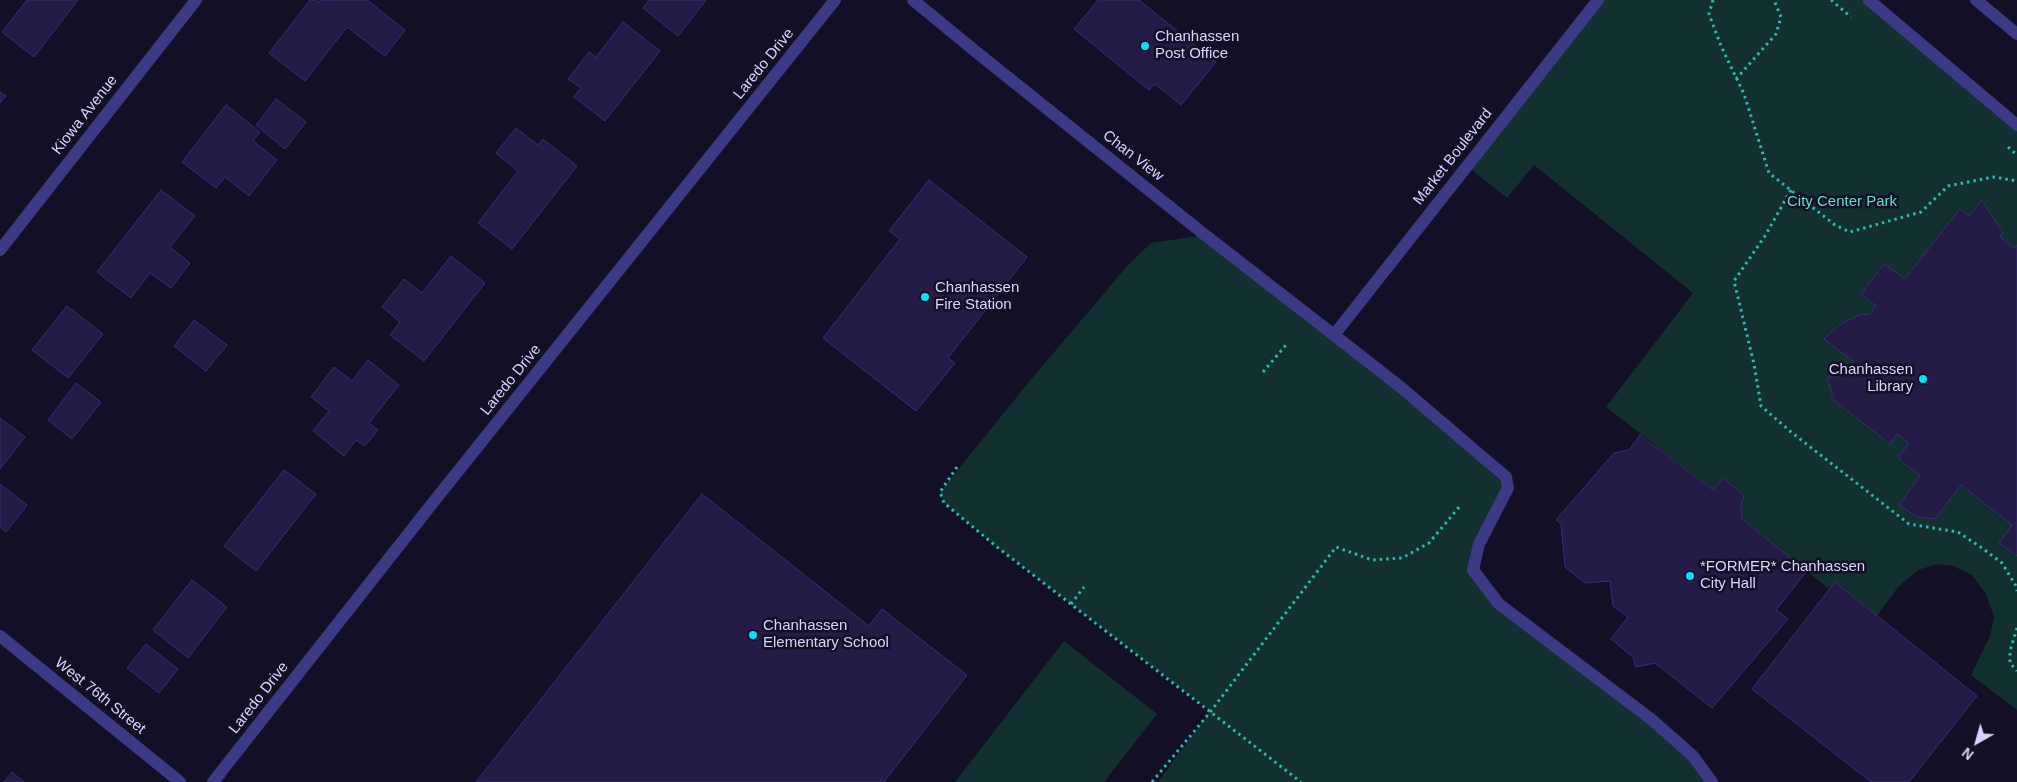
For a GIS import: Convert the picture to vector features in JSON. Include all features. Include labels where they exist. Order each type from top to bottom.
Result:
[{"type":"street","name":"Kiowa Avenue","points":[[0,250],[196,0]]},
{"type":"street","name":"Laredo Drive","points":[[213,782],[429,508],[836,0]]},
{"type":"street","name":"Chan View","points":[[914,0],[1198,229],[1403,389],[1506,477],[1508,488],[1479,544],[1473,570],[1499,604],[1651,719],[1693,756],[1712,782]]},
{"type":"street","name":"Market Boulevard","points":[[1334,335],[1598,0]]},
{"type":"street","points":[[1869,0],[2017,125]]},
{"type":"street","points":[[1976,0],[2017,34]]},
{"type":"street","name":"West 76th Street","points":[[0,636],[180,782]]},
{"type":"path","points":[[1713,0],[1709,14],[1721,46],[1744,94],[1769,173],[1836,225],[1850,232],[1921,212],[1948,186],[1994,177],[2017,181]]},
{"type":"path","points":[[1736,79],[1776,34],[1781,17],[1774,0]]},
{"type":"path","points":[[1791,190],[1765,236],[1734,281],[1754,364],[1761,406],[1791,432],[1909,524],[1958,532],[1982,548],[2002,563],[2017,591]]},
{"type":"path","points":[[1264,372],[1286,345]]},
{"type":"path","points":[[957,468],[940,492],[944,503],[997,547],[1302,782]]},
{"type":"path","points":[[1152,782],[1211,711],[1336,547],[1372,560],[1402,558],[1429,543],[1460,506]]},
{"type":"path","points":[[1072,604],[1084,587]]},
{"type":"path","points":[[2017,628],[2010,651],[2010,663],[2017,671]]},
{"type":"green space","name":"City Center Park","points":[[1600,0],[1873,0],[2017,119],[2017,710],[1971,675],[1990,636],[1994,617],[1986,594],[1972,575],[1953,566],[1937,564],[1918,570],[1898,587],[1877,616],[1835,582],[1829,589],[1742,519],[1741,505],[1744,496],[1723,478],[1713,490],[1606,407],[1693,293],[1534,165],[1507,198],[1467,166]]},
{"type":"green space","points":[[1205,235],[1403,389],[1508,488],[1473,570],[1499,604],[1693,756],[1712,782],[1158,782],[1210,711],[997,547],[944,503],[940,492],[1028,383],[1128,265],[1151,243]]},
{"type":"green space","points":[[1064,641],[1157,714],[1104,782],[955,782]]},
{"type":"building","points":[[27,0],[78,0],[34,57],[2,32]]},
{"type":"building","points":[[310,0],[319,2],[321,0],[367,0],[405,30],[385,56],[347,27],[305,81],[269,53]]},
{"type":"building","points":[[649,0],[706,0],[678,36],[643,8]]},
{"type":"building","name":"Chanhassen Post Office","points":[[1098,0],[1139,0],[1216,62],[1181,105],[1155,84],[1149,90],[1074,29]]},
{"type":"building","points":[[623,22],[660,51],[605,121],[574,97],[581,88],[568,79],[589,52],[596,57]]},
{"type":"building","points":[[0,92],[6,96],[0,103]]},
{"type":"building","points":[[276,99],[306,122],[285,149],[256,125]]},
{"type":"building","points":[[226,105],[260,132],[253,141],[277,160],[249,196],[225,177],[216,188],[182,162]]},
{"type":"building","points":[[516,128],[538,145],[543,139],[577,166],[512,249],[478,223],[518,171],[496,153]]},
{"type":"building","name":"Chanhassen Fire Station","points":[[929,180],[1027,257],[948,358],[955,363],[916,411],[823,338],[900,239],[889,231]]},
{"type":"building","points":[[161,190],[195,216],[170,247],[190,263],[171,288],[150,273],[131,298],[97,272]]},
{"type":"building","name":"Chanhassen Library","points":[[1982,200],[2003,233],[2000,237],[2014,248],[2017,245],[2017,556],[1999,543],[2012,525],[1961,485],[1935,519],[1917,517],[1899,505],[1920,476],[1898,458],[1909,443],[1897,434],[1890,444],[1831,398],[1834,394],[1827,381],[1830,376],[1836,377],[1854,362],[1824,339],[1839,325],[1859,315],[1869,314],[1876,306],[1861,294],[1884,264],[1905,279],[1960,209],[1969,216]]},
{"type":"building","points":[[451,256],[485,283],[424,361],[390,335],[400,322],[382,307],[404,279],[422,293]]},
{"type":"building","points":[[67,306],[103,334],[68,378],[32,350]]},
{"type":"building","points":[[194,320],[227,345],[206,371],[174,346]]},
{"type":"building","points":[[368,360],[399,385],[369,423],[378,430],[365,446],[356,440],[344,456],[313,431],[329,411],[311,397],[334,367],[352,381]]},
{"type":"building","points":[[76,383],[101,402],[72,439],[48,420]]},
{"type":"building","points":[[0,418],[25,437],[0,469]]},
{"type":"building","name":"*FORMER* Chanhassen City Hall","points":[[1640,435],[1713,490],[1723,478],[1744,496],[1741,505],[1742,519],[1807,571],[1776,610],[1788,619],[1712,708],[1655,663],[1636,667],[1633,657],[1611,639],[1628,617],[1613,606],[1610,581],[1585,583],[1565,567],[1561,524],[1556,520],[1614,453],[1629,450]]},
{"type":"building","points":[[284,470],[316,494],[256,571],[224,546]]},
{"type":"building","points":[[0,484],[27,505],[6,532],[0,527]]},
{"type":"building","name":"Chanhassen Elementary School","points":[[702,494],[869,626],[882,609],[967,675],[884,782],[476,782]]},
{"type":"building","points":[[192,580],[227,607],[188,658],[153,630]]},
{"type":"building","points":[[1835,582],[1977,696],[1909,782],[1871,782],[1752,689]]},
{"type":"building","points":[[146,644],[178,669],[159,693],[127,668]]},
{"type":"building","points":[[12,772],[24,782],[4,782]]},
{"type":"place","name":"Chanhassen Post Office","points":[[1145,46]]},
{"type":"place","name":"Chanhassen Fire Station","points":[[925,297]]},
{"type":"place","name":"Chanhassen Library","points":[[1923,379]]},
{"type":"place","name":"*FORMER* Chanhassen City Hall","points":[[1690,576]]},
{"type":"place","name":"Chanhassen Elementary School","points":[[753,635]]}]
